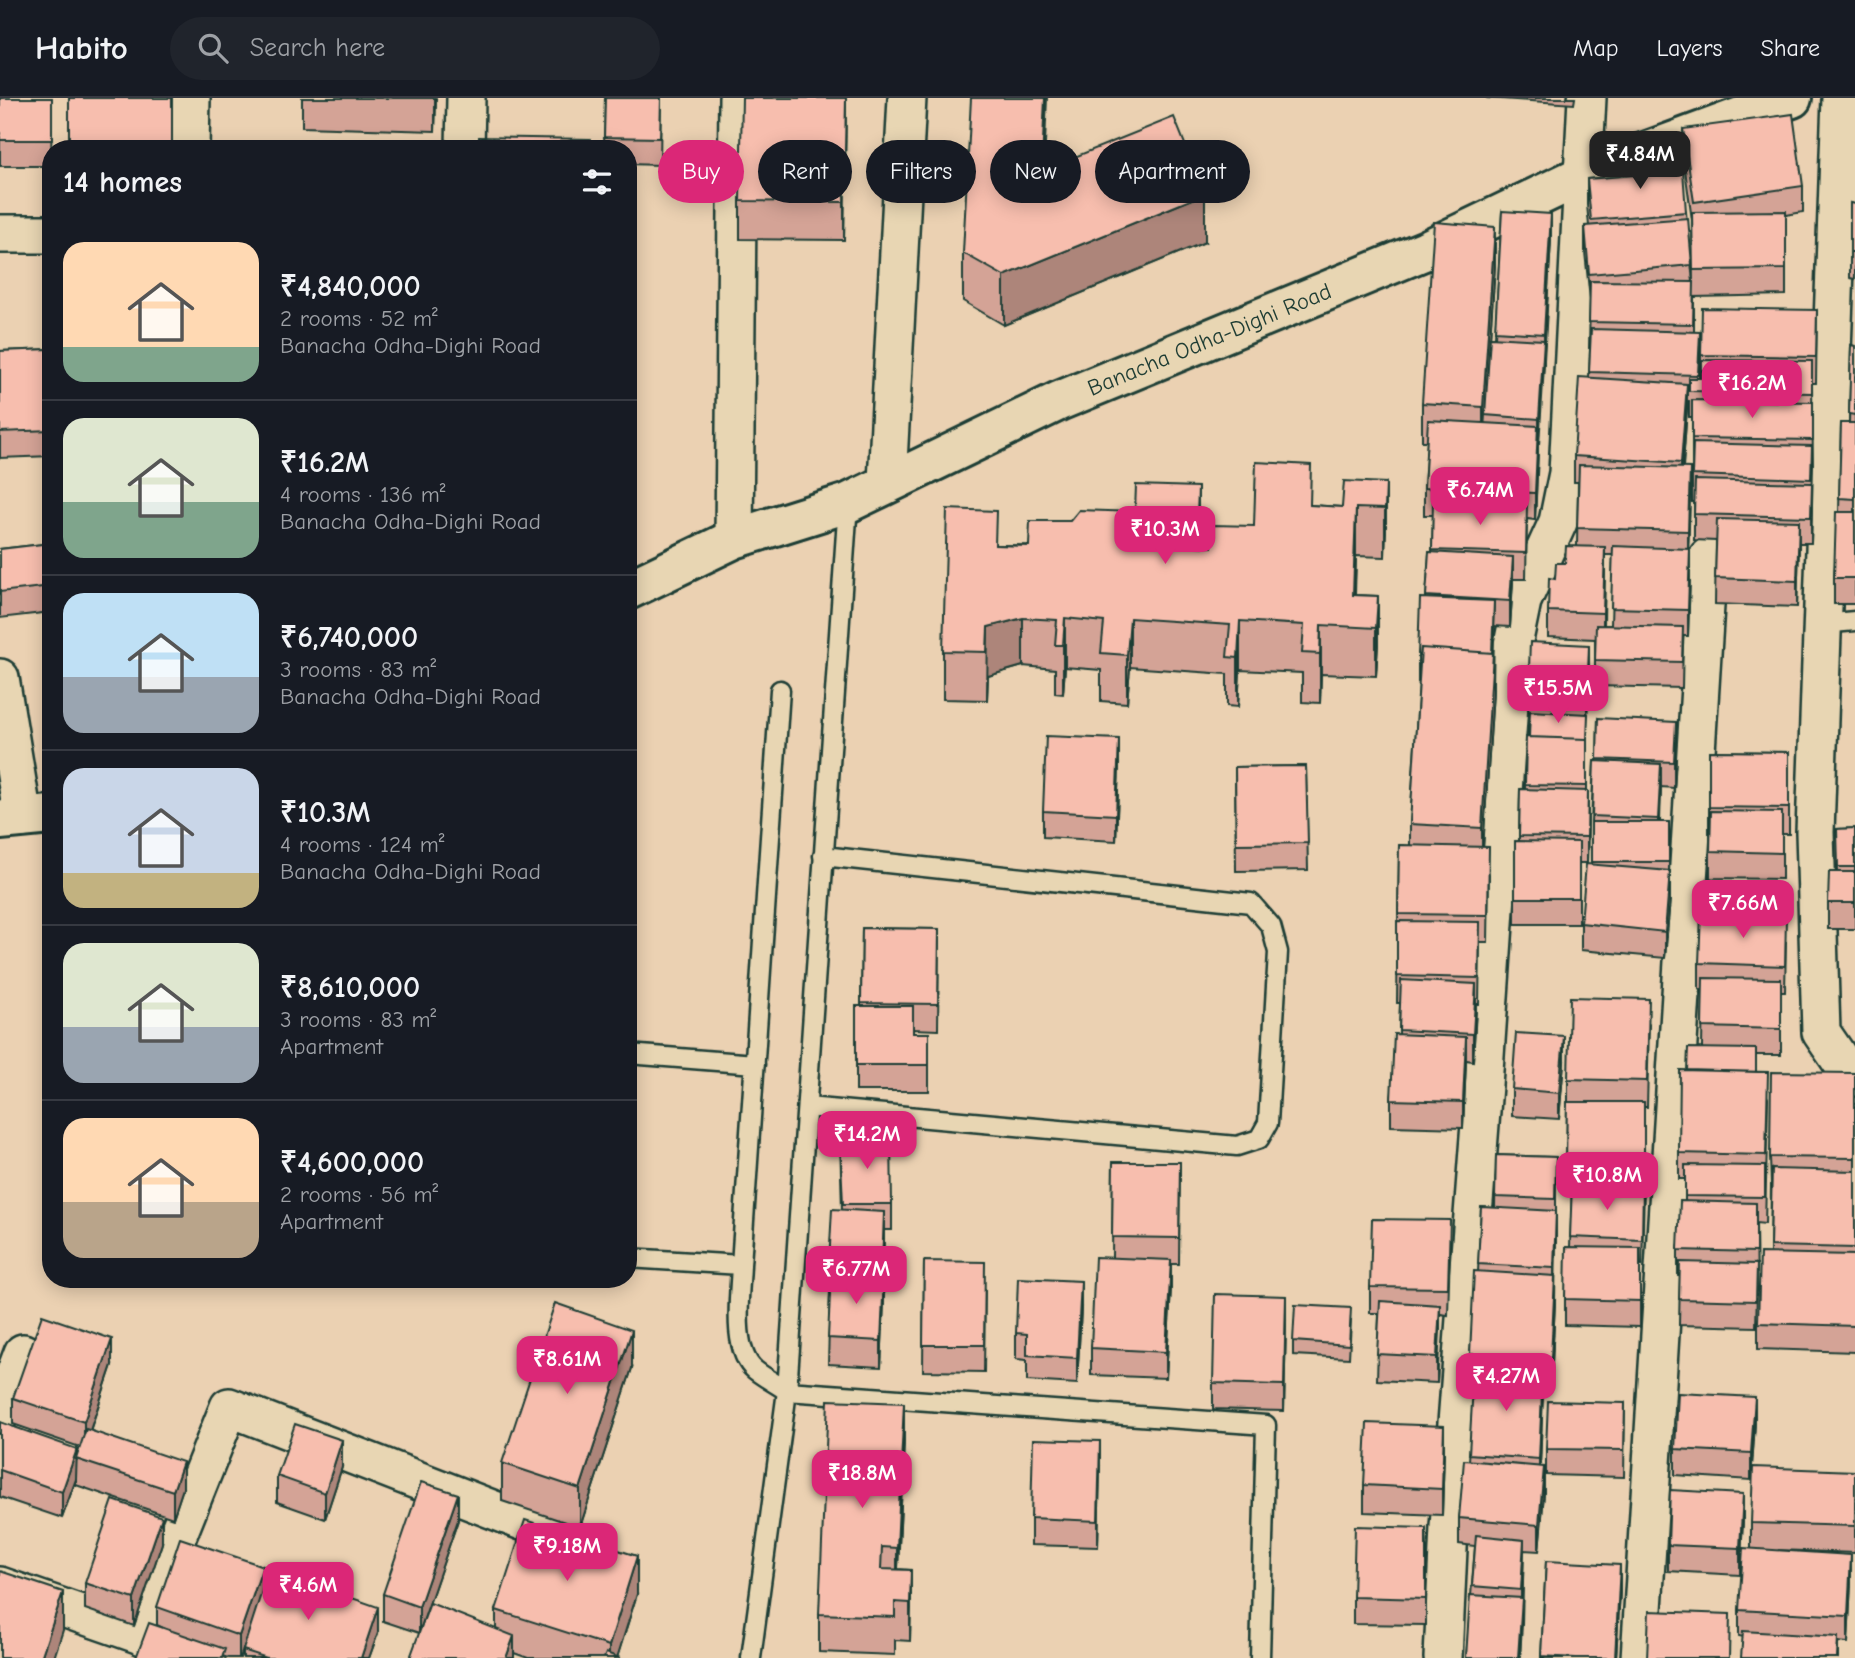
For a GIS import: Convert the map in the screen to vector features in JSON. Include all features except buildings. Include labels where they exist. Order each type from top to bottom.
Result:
[{"type":"street","points":[[190,140],[191,98]]},
{"type":"street","points":[[465,140],[466,98]]},
{"type":"street","points":[[734,539],[738,98]]},
{"type":"street","points":[[887,482],[907,98]]},
{"type":"street","points":[[1443,1658],[1449,1527],[1513,645],[1522,601],[1558,522],[1568,473],[1587,98]]},
{"type":"street","name":"Banacha Odha-Dighi Road","points":[[637,586],[734,539],[848,503],[1059,401],[1426,250],[1583,174],[1793,98]]},
{"type":"street","points":[[1841,98],[1839,622],[1821,832],[1821,1032],[1851,1076],[1855,1077]]},
{"type":"street","points":[[0,234],[42,234]]},
{"type":"street","points":[[1640,1658],[1708,556]]},
{"type":"street","points":[[0,678],[25,817]]},
{"type":"street","points":[[0,1414],[23,1353]]},
{"type":"street","points":[[138,1634],[229,1407],[603,1552]]},
{"type":"street","points":[[0,1586],[138,1634],[194,1658]]},
{"type":"lane","points":[[751,1658],[787,1391],[848,503]]},
{"type":"lane","points":[[780,690],[741,1265],[739,1320],[742,1348],[753,1368],[787,1391],[1266,1425],[1260,1658]]},
{"type":"lane","points":[[807,1107],[1237,1146],[1259,1139],[1268,1123],[1278,952],[1271,926],[1251,903],[824,856]]},
{"type":"lane","points":[[637,1055],[755,1064]]},
{"type":"lane","points":[[637,1259],[741,1265]]}]
